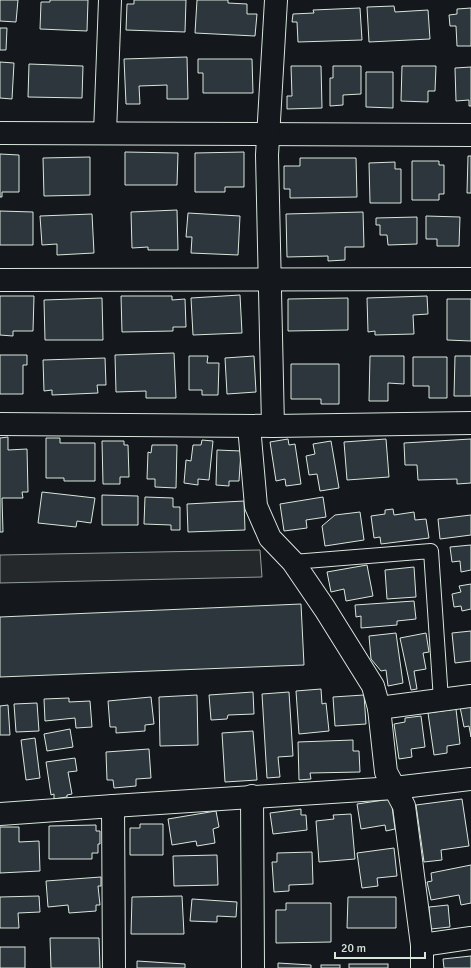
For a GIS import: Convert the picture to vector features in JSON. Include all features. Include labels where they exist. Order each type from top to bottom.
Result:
[{"type":"street","points":[[105,133],[110,0]]},
{"type":"street","points":[[273,426],[267,155],[276,0]]},
{"type":"street","points":[[0,133],[471,135]]},
{"type":"street","points":[[0,280],[471,279]]},
{"type":"street","points":[[0,424],[273,426],[471,423]]},
{"type":"street","points":[[249,426],[256,506],[270,538],[293,562],[325,609],[372,686],[379,708],[386,772],[404,806],[422,945],[422,968]]},
{"type":"street","points":[[379,708],[471,696]]},
{"type":"street","points":[[0,814],[252,796],[394,788],[471,779]]},
{"type":"street","points":[[252,796],[254,968]]},
{"type":"street","points":[[113,806],[114,968]]},
{"type":"street","points":[[422,945],[471,938]]},
{"type":"lane","points":[[293,562],[431,551],[441,700]]},
{"type":"shaded area","points":[[260,550],[262,577],[0,583],[0,555]]},
{"type":"building","points":[[0,0],[18,0],[16,22],[0,21]]},
{"type":"building","points":[[50,0],[88,0],[87,31],[40,29],[41,2],[50,2]]},
{"type":"building","points":[[134,0],[186,0],[185,32],[126,30],[127,4],[134,4]]},
{"type":"building","points":[[197,0],[228,0],[228,3],[247,4],[247,14],[257,14],[255,36],[195,33]]},
{"type":"building","points":[[394,6],[395,12],[428,10],[430,39],[369,42],[367,7]]},
{"type":"building","points":[[360,8],[362,40],[298,42],[297,22],[292,22],[293,14],[314,13],[313,10]]},
{"type":"building","points":[[471,8],[471,46],[457,46],[456,26],[450,26],[449,15],[457,14],[457,9]]},
{"type":"building","points":[[0,28],[7,28],[6,50],[0,50]]},
{"type":"building","points":[[187,57],[188,99],[167,99],[167,85],[139,86],[140,104],[126,104],[124,59]]},
{"type":"building","points":[[198,59],[252,59],[253,93],[203,93],[203,73],[198,73]]},
{"type":"building","points":[[0,62],[14,63],[12,99],[0,98]]},
{"type":"building","points":[[29,64],[83,66],[82,98],[28,97]]},
{"type":"building","points":[[291,66],[321,66],[322,108],[287,109],[287,96],[292,96]]},
{"type":"building","points":[[333,66],[361,66],[361,94],[343,95],[343,105],[330,106],[330,78],[333,78]]},
{"type":"building","points":[[402,66],[436,66],[435,91],[428,91],[428,102],[401,101]]},
{"type":"building","points":[[471,67],[471,106],[469,106],[469,100],[456,101],[455,68]]},
{"type":"building","points":[[366,72],[393,72],[393,108],[366,107]]},
{"type":"building","points":[[125,152],[178,153],[177,185],[125,185]]},
{"type":"building","points":[[244,152],[244,187],[225,187],[225,192],[195,192],[195,153]]},
{"type":"building","points":[[0,154],[19,155],[19,192],[2,192],[2,197],[0,197]]},
{"type":"building","points":[[468,156],[471,156],[471,193],[467,193]]},
{"type":"building","points":[[90,157],[90,195],[44,196],[43,158]]},
{"type":"building","points":[[300,158],[356,158],[357,197],[290,198],[290,189],[284,189],[284,166],[300,166]]},
{"type":"building","points":[[412,161],[439,161],[439,165],[444,165],[444,194],[439,194],[439,200],[412,200]]},
{"type":"building","points":[[395,162],[395,169],[401,169],[401,203],[370,203],[369,163]]},
{"type":"building","points":[[177,210],[178,250],[148,250],[148,247],[132,248],[131,212]]},
{"type":"building","points":[[0,211],[33,212],[33,245],[0,245]]},
{"type":"building","points":[[363,212],[364,247],[345,247],[345,260],[328,261],[328,256],[287,257],[286,214]]},
{"type":"building","points":[[188,213],[240,216],[238,255],[191,253],[192,237],[186,237]]},
{"type":"building","points":[[92,214],[94,253],[57,255],[57,244],[42,245],[40,216]]},
{"type":"building","points":[[426,216],[460,217],[459,246],[437,246],[437,239],[426,239]]},
{"type":"building","points":[[417,217],[417,244],[388,245],[387,235],[380,235],[380,225],[376,225],[376,218]]},
{"type":"building","points":[[240,295],[242,333],[193,335],[191,298]]},
{"type":"building","points":[[0,296],[34,296],[33,331],[13,331],[13,336],[0,335]]},
{"type":"building","points":[[121,296],[172,296],[172,300],[185,299],[186,327],[173,327],[173,331],[122,332]]},
{"type":"building","points":[[427,296],[428,314],[413,315],[414,334],[375,335],[375,331],[368,332],[367,298]]},
{"type":"building","points":[[102,298],[103,340],[45,340],[44,300]]},
{"type":"building","points":[[348,298],[348,330],[288,331],[288,299]]},
{"type":"building","points":[[447,299],[471,299],[471,341],[447,340]]},
{"type":"building","points":[[174,353],[176,398],[146,398],[146,391],[116,392],[115,355]]},
{"type":"building","points":[[0,355],[27,355],[27,365],[23,365],[23,394],[0,394]]},
{"type":"building","points":[[189,356],[208,356],[207,363],[219,363],[218,395],[202,395],[202,390],[189,390]]},
{"type":"building","points":[[254,356],[256,392],[227,394],[225,358]]},
{"type":"building","points":[[370,356],[404,356],[404,384],[388,383],[388,401],[369,401]]},
{"type":"building","points":[[455,356],[471,356],[471,396],[454,396]]},
{"type":"building","points":[[413,357],[447,357],[447,398],[429,398],[429,386],[413,386]]},
{"type":"building","points":[[105,358],[106,385],[97,385],[98,393],[52,395],[52,390],[44,391],[43,360]]},
{"type":"building","points":[[291,364],[339,364],[339,404],[321,404],[321,399],[291,399]]},
{"type":"building","points":[[8,437],[8,450],[27,449],[28,492],[22,492],[23,498],[2,498],[3,532],[0,532],[0,438]]},
{"type":"building","points":[[46,438],[60,438],[60,443],[95,443],[95,481],[64,481],[64,478],[46,478]]},
{"type":"building","points":[[288,439],[289,445],[295,444],[301,484],[286,486],[285,479],[276,481],[270,442]]},
{"type":"building","points":[[386,439],[389,477],[347,480],[344,442]]},
{"type":"building","points":[[471,439],[471,483],[457,484],[457,479],[418,480],[417,465],[405,465],[404,443]]},
{"type":"building","points":[[202,440],[213,441],[209,480],[198,479],[198,485],[184,483],[186,460],[191,461],[193,445],[201,445]]},
{"type":"building","points":[[102,441],[124,441],[124,445],[128,445],[129,477],[120,477],[120,484],[103,484]]},
{"type":"building","points":[[331,441],[339,488],[320,491],[317,474],[309,475],[306,456],[315,454],[313,444]]},
{"type":"building","points":[[152,445],[177,445],[176,488],[155,487],[155,479],[147,479],[148,452],[151,453]]},
{"type":"building","points":[[217,450],[241,451],[239,481],[229,481],[229,486],[216,485]]},
{"type":"building","points":[[42,492],[95,498],[91,523],[77,521],[76,527],[38,523]]},
{"type":"building","points":[[102,495],[138,496],[138,525],[102,525]]},
{"type":"building","points":[[145,497],[173,498],[173,507],[180,507],[180,530],[171,530],[171,525],[144,524]]},
{"type":"building","points":[[323,497],[326,517],[306,520],[307,528],[284,531],[280,504]]},
{"type":"building","points":[[244,501],[245,530],[188,532],[187,504]]},
{"type":"building","points":[[393,509],[394,515],[414,512],[415,520],[426,519],[429,538],[381,544],[380,537],[374,538],[371,516],[385,514],[385,510]]},
{"type":"building","points":[[360,512],[364,540],[325,546],[322,526],[335,515]]},
{"type":"building","points":[[471,515],[471,535],[440,539],[438,519]]},
{"type":"building","points":[[471,545],[471,570],[461,572],[460,561],[452,562],[450,547]]},
{"type":"building","points":[[367,565],[373,596],[346,601],[344,589],[331,592],[327,572]]},
{"type":"building","points":[[414,567],[416,597],[387,599],[385,570]]},
{"type":"building","points":[[471,584],[471,609],[462,611],[461,606],[454,607],[452,594],[461,592],[459,586]]},
{"type":"building","points":[[414,601],[416,619],[397,621],[397,625],[361,628],[361,616],[356,617],[355,605]]},
{"type":"building","points":[[301,604],[304,665],[0,677],[0,617]]},
{"type":"building","points":[[471,631],[471,661],[455,663],[452,633]]},
{"type":"building","points":[[396,633],[403,683],[388,686],[386,670],[381,671],[371,659],[369,636]]},
{"type":"building","points":[[426,633],[429,652],[423,653],[426,669],[414,671],[417,689],[411,690],[400,638]]},
{"type":"building","points":[[321,689],[322,704],[326,703],[329,731],[299,734],[296,691]]},
{"type":"building","points":[[253,692],[254,714],[228,715],[227,719],[211,720],[209,695]]},
{"type":"building","points":[[289,692],[293,756],[278,757],[280,777],[267,778],[262,694]]},
{"type":"building","points":[[197,695],[198,745],[160,746],[159,697]]},
{"type":"building","points":[[364,695],[366,724],[335,726],[333,697]]},
{"type":"building","points":[[151,697],[154,724],[145,725],[145,731],[116,733],[116,727],[110,727],[108,701]]},
{"type":"building","points":[[69,698],[69,702],[90,701],[92,727],[76,728],[75,718],[45,721],[44,699]]},
{"type":"building","points":[[37,703],[39,731],[16,732],[14,704]]},
{"type":"building","points":[[471,704],[471,737],[469,726],[464,727],[460,707]]},
{"type":"building","points":[[8,705],[10,735],[0,735],[0,706]]},
{"type":"building","points":[[456,709],[460,744],[447,746],[447,753],[434,755],[428,713]]},
{"type":"building","points":[[421,716],[425,747],[411,749],[412,757],[399,759],[394,724],[405,722],[405,718]]},
{"type":"building","points":[[70,729],[73,747],[47,751],[44,734]]},
{"type":"building","points":[[253,731],[257,780],[225,782],[222,733]]},
{"type":"building","points":[[35,738],[40,778],[26,780],[21,740]]},
{"type":"building","points":[[353,740],[353,751],[359,751],[360,772],[310,773],[311,779],[299,780],[298,742]]},
{"type":"building","points":[[149,749],[151,778],[136,779],[136,786],[114,788],[113,780],[107,780],[106,752]]},
{"type":"building","points":[[75,758],[77,771],[68,772],[72,794],[67,795],[67,797],[54,799],[54,794],[51,795],[46,762]]},
{"type":"building","points":[[391,799],[395,829],[386,831],[385,825],[361,829],[357,804]]},
{"type":"building","points":[[462,799],[469,846],[441,850],[442,860],[424,862],[416,805]]},
{"type":"building","points":[[301,809],[301,815],[306,815],[307,830],[273,834],[270,813]]},
{"type":"building","points":[[216,811],[219,827],[213,829],[215,843],[197,846],[196,841],[172,845],[168,819]]},
{"type":"building","points":[[351,814],[355,859],[319,862],[316,821],[334,819],[333,815]]},
{"type":"building","points":[[140,824],[163,824],[163,855],[130,855],[130,828],[140,828]]},
{"type":"building","points":[[96,825],[96,831],[100,831],[100,844],[98,844],[98,853],[92,853],[92,859],[49,859],[49,826]]},
{"type":"building","points":[[0,827],[19,827],[19,842],[39,841],[40,871],[0,873]]},
{"type":"building","points":[[394,848],[397,876],[377,878],[378,886],[362,888],[357,853]]},
{"type":"building","points":[[312,852],[313,884],[289,885],[289,891],[274,892],[272,862],[277,862],[277,853]]},
{"type":"building","points":[[217,855],[218,885],[174,886],[173,856]]},
{"type":"building","points":[[471,865],[471,903],[461,905],[459,895],[431,900],[427,882],[432,881],[431,873]]},
{"type":"building","points":[[101,877],[101,886],[98,886],[100,905],[96,905],[96,911],[69,913],[68,905],[48,907],[46,881]]},
{"type":"building","points":[[39,896],[40,912],[18,913],[19,928],[0,928],[0,897]]},
{"type":"building","points":[[182,896],[184,934],[131,934],[132,897]]},
{"type":"building","points":[[348,897],[396,897],[396,928],[347,928]]},
{"type":"building","points":[[192,899],[237,902],[236,917],[217,916],[217,922],[190,921]]},
{"type":"building","points":[[286,903],[331,903],[331,942],[276,943],[276,910],[286,910]]},
{"type":"building","points":[[448,905],[450,927],[431,929],[429,907]]},
{"type":"building","points":[[50,938],[99,938],[100,968],[51,968]]},
{"type":"building","points":[[0,947],[25,947],[25,968],[0,968]]},
{"type":"building","points":[[471,956],[471,968],[444,968],[443,959]]},
{"type":"building","points":[[137,961],[185,964],[185,968],[137,968]]},
{"type":"building","points":[[278,963],[311,965],[311,968],[278,968]]},
{"type":"building","points":[[349,964],[388,964],[388,968],[349,968]]},
{"type":"building","points":[[321,965],[340,965],[340,968],[321,968]]}]
